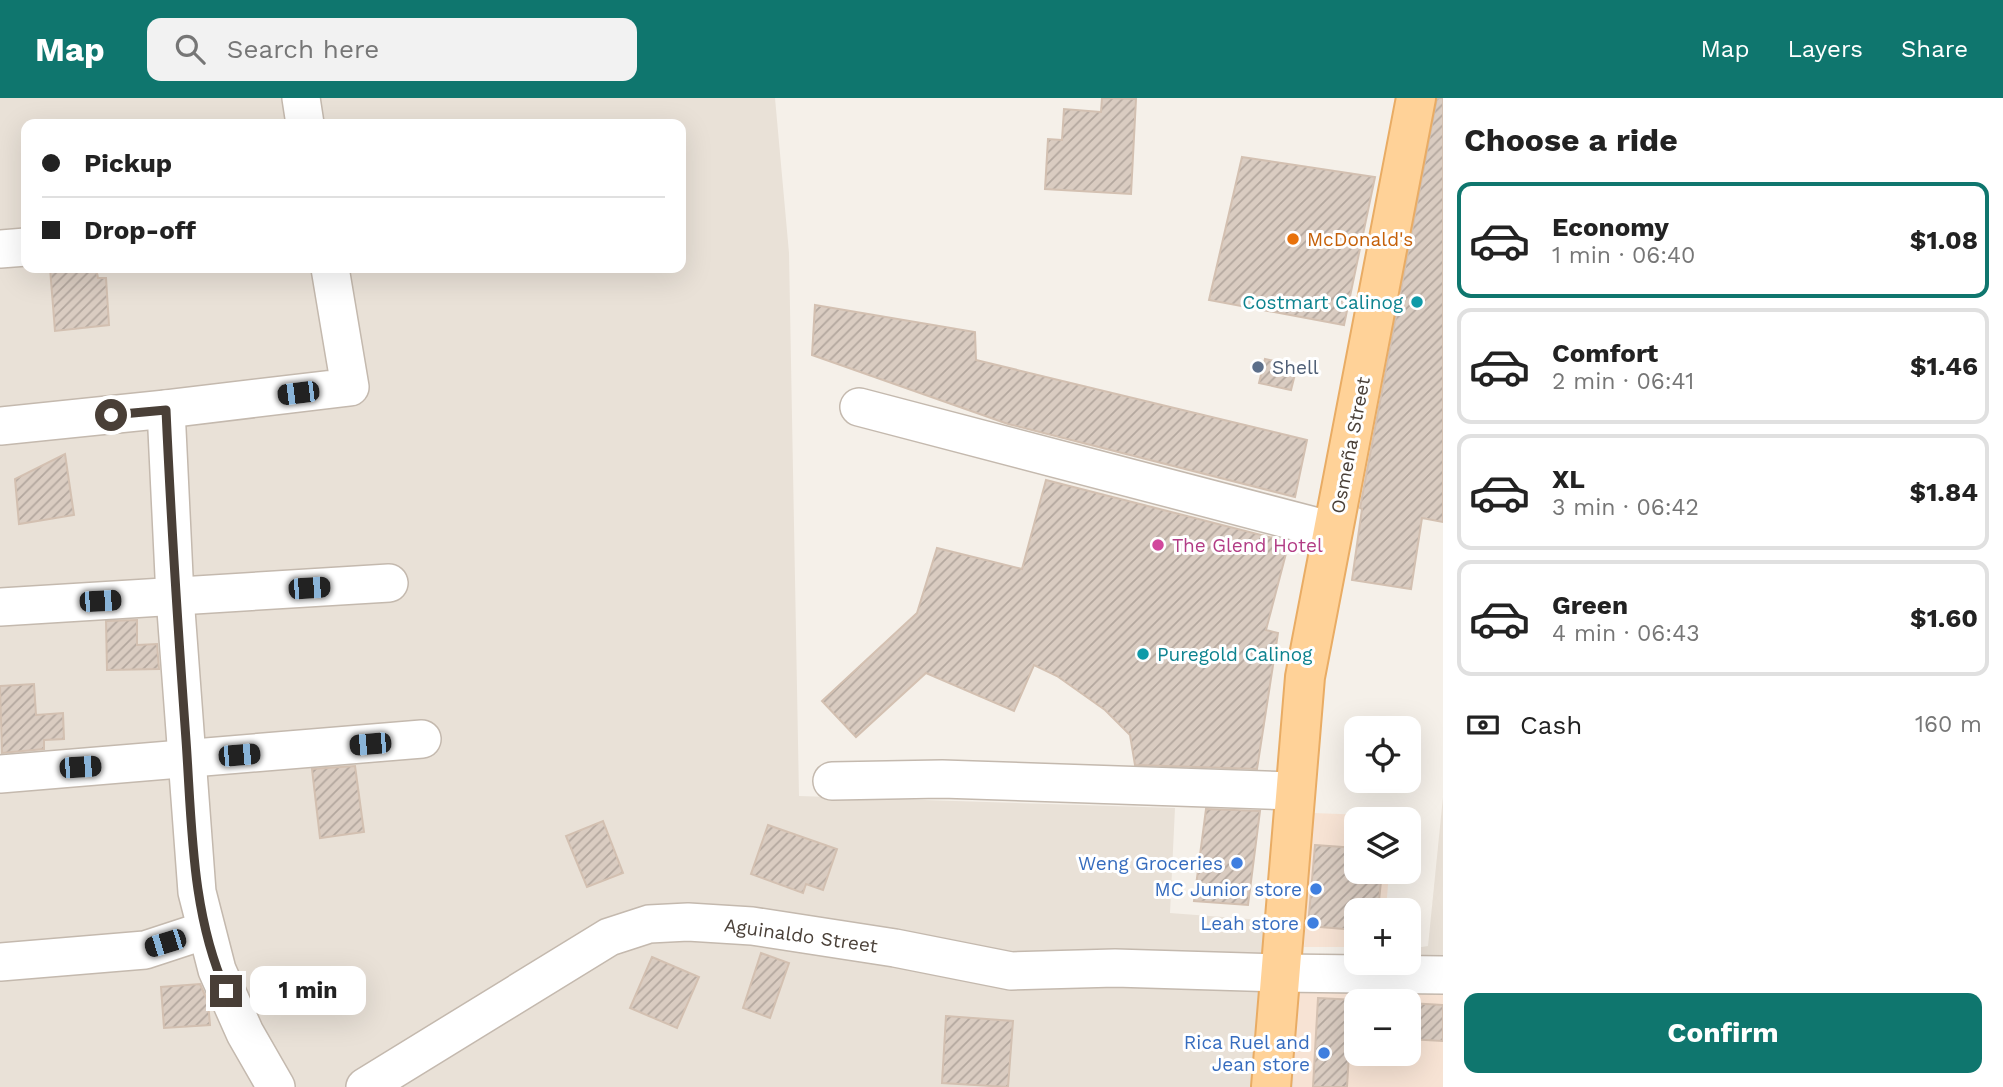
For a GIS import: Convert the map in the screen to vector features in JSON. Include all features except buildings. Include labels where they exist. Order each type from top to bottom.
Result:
[{"type":"main road","name":"Osmeña Street","points":[[1271,1087],[1305,677],[1416,98]]},
{"type":"street","points":[[301,98],[304,119]]},
{"type":"street","points":[[0,249],[21,247]]},
{"type":"street","points":[[0,426],[166,410],[350,387],[331,273]]},
{"type":"street","points":[[859,407],[1333,531]]},
{"type":"street","points":[[166,410],[175,597],[197,892],[217,971],[245,1033],[276,1087]]},
{"type":"street","points":[[0,607],[389,583]]},
{"type":"street","points":[[0,774],[422,739]]},
{"type":"street","points":[[832,781],[942,779],[1295,791]]},
{"type":"street","name":"Aguinaldo Street","points":[[365,1087],[609,937],[649,924],[688,922],[752,926],[895,948],[1011,971],[1115,968],[1443,975]]},
{"type":"street","points":[[0,962],[145,950],[206,930]]},
{"type":"shaded area","points":[[0,98],[775,98],[789,253],[799,796],[1175,808],[1170,913],[1262,920],[1301,962],[1344,957],[1344,975],[1421,975],[1421,947],[1428,946],[1443,797],[1443,1087],[0,1087]]},
{"type":"shaded area","points":[[1313,813],[1344,814],[1344,884],[1388,884],[1387,898],[1344,898],[1344,947],[1304,947]]},
{"type":"shaded area","points":[[1297,986],[1443,989],[1443,1087],[1293,1087]]},
{"type":"place","name":"McDonald's","points":[[1293,239]]},
{"type":"place","name":"Costmart Calinog","points":[[1417,302]]},
{"type":"place","name":"Shell","points":[[1258,367]]},
{"type":"place","name":"The Glend Hotel","points":[[1158,545]]},
{"type":"place","name":"Puregold Calinog","points":[[1143,654]]},
{"type":"place","name":"Weng Groceries","points":[[1237,863]]},
{"type":"place","name":"MC Junior store","points":[[1316,889]]},
{"type":"place","name":"Leah store","points":[[1313,923]]},
{"type":"place","name":"Rica Ruel and Jean store","points":[[1324,1053]]},
{"type":"route","points":[[111,415],[166,410],[175,597],[197,892],[217,971],[226,991]]}]
